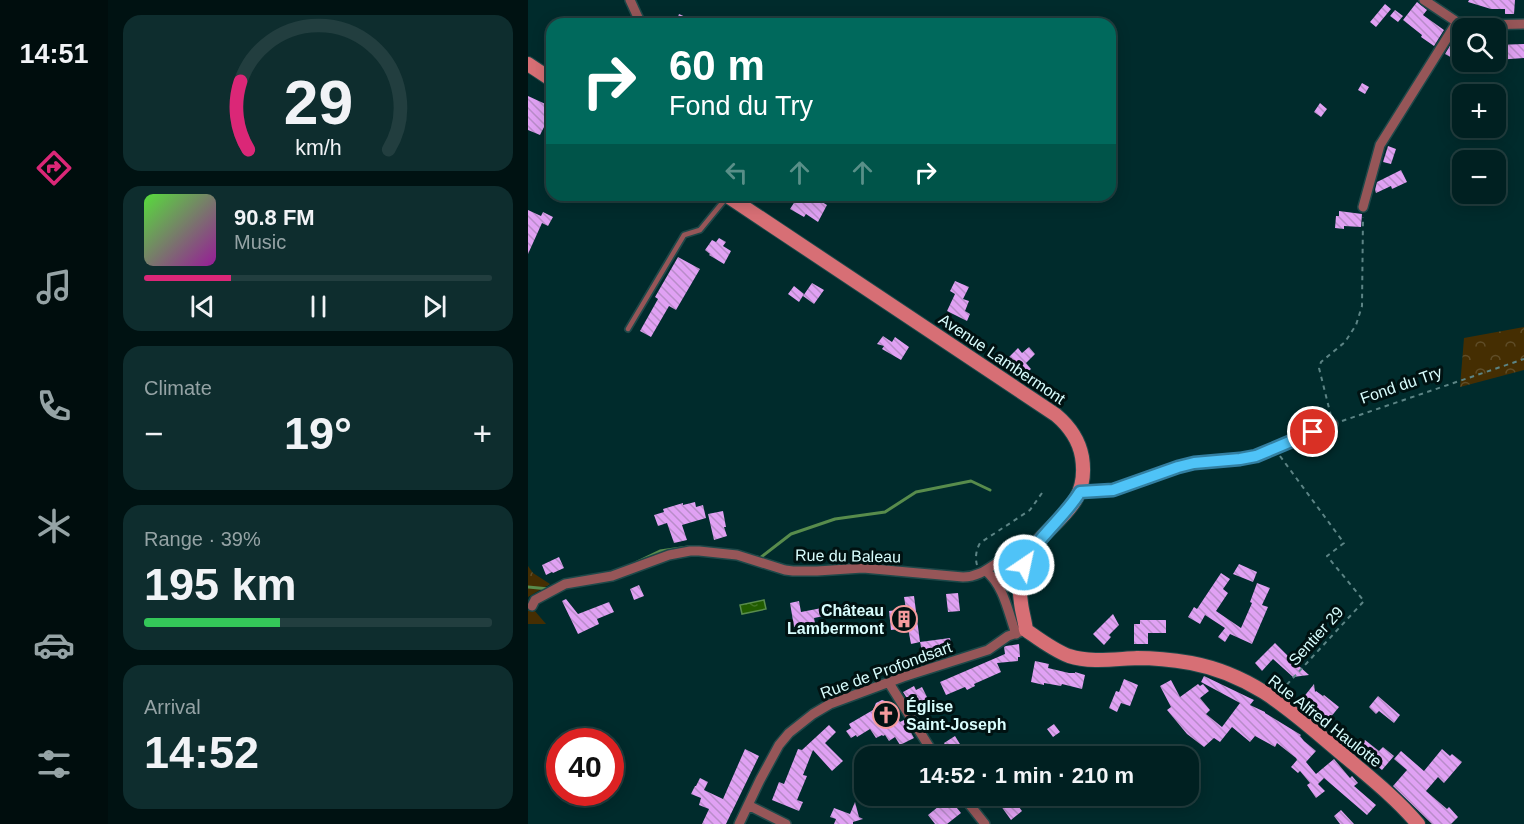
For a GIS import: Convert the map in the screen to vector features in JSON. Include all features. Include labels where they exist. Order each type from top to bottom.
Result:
[{"type":"street","points":[[630,0],[638,18]]},
{"type":"street","points":[[1424,0],[1452,19]]},
{"type":"street","points":[[1506,24],[1524,24]]},
{"type":"street","points":[[1363,207],[1380,145],[1452,30]]},
{"type":"street","points":[[528,64],[546,76]]},
{"type":"street","name":"Avenue Lambermont","points":[[734,201],[1062,420],[1074,435],[1081,453],[1083,472],[1080,492]]},
{"type":"street","points":[[1021,632],[1020,593],[1024,565],[1029,554],[1080,492],[1113,490],[1194,463],[1256,456],[1333,424]]},
{"type":"street","name":"Rue du Baleau","points":[[532,606],[535,600],[565,584],[612,576],[669,555],[690,551],[737,555],[793,571],[863,568],[970,577],[983,572],[1005,557],[1020,553],[1029,554]]},
{"type":"street","points":[[983,572],[993,577],[999,585],[1021,632]]},
{"type":"street","name":"Rue Alfred Haulotte","points":[[1021,632],[1075,657],[1156,659],[1202,666],[1245,680],[1275,699],[1394,797],[1418,824]]},
{"type":"street","name":"Rue de Profondsart","points":[[739,824],[779,746],[789,733],[813,714],[830,704],[926,669],[988,650],[1008,636],[1021,632]]},
{"type":"street","points":[[889,683],[929,746]]},
{"type":"street","points":[[748,806],[786,824]]},
{"type":"street","points":[[971,806],[985,824]]},
{"type":"lane","points":[[628,328],[684,235],[699,230],[723,201]]},
{"type":"path","points":[[1333,424],[1319,368],[1321,362],[1345,342],[1356,325],[1362,306],[1363,207]]},
{"type":"path","name":"Fond du Try","points":[[1333,424],[1524,359]]},
{"type":"path","name":"Sentier 29","points":[[1275,449],[1344,543],[1327,556],[1364,601],[1275,699]]},
{"type":"path","points":[[983,572],[976,563],[977,548],[980,543],[1030,510],[1042,493]]},
{"type":"green space","points":[[1524,327],[1524,370],[1460,387],[1464,338]]},
{"type":"green space","points":[[528,566],[533,573],[550,584],[528,597]]},
{"type":"green space","points":[[528,603],[546,624],[528,624]]},
{"type":"water","points":[[764,600],[766,609],[742,614],[740,605]]},
{"type":"building","points":[[1469,0],[1515,0],[1514,14],[1505,14],[1505,9],[1491,9],[1468,2]]},
{"type":"building","points":[[1417,2],[1427,10],[1423,15],[1444,30],[1434,46],[1403,20]]},
{"type":"building","points":[[1385,4],[1391,9],[1376,27],[1370,22]]},
{"type":"building","points":[[1395,10],[1403,16],[1398,22],[1390,16]]},
{"type":"building","points":[[1452,42],[1452,58],[1445,54]]},
{"type":"building","points":[[1524,44],[1524,58],[1506,59],[1506,45]]},
{"type":"building","points":[[1362,83],[1369,87],[1365,94],[1358,90]]},
{"type":"building","points":[[528,96],[546,104],[546,126],[540,135],[528,130]]},
{"type":"building","points":[[1320,103],[1327,109],[1321,117],[1314,112]]},
{"type":"building","points":[[1388,146],[1396,149],[1391,164],[1383,162]]},
{"type":"building","points":[[1401,170],[1407,182],[1376,193],[1377,182]]},
{"type":"building","points":[[795,201],[820,201],[827,205],[818,222],[806,214],[804,217],[790,209]]},
{"type":"building","points":[[528,210],[541,216],[543,212],[553,217],[548,226],[542,223],[528,254]]},
{"type":"building","points":[[1339,211],[1362,214],[1361,227],[1335,228]]},
{"type":"building","points":[[719,238],[726,242],[723,246],[731,251],[724,264],[705,250],[712,240],[716,242]]},
{"type":"building","points":[[678,257],[700,269],[676,310],[669,306],[651,337],[640,331],[658,299],[655,297]]},
{"type":"building","points":[[955,281],[969,287],[963,299],[969,301],[965,311],[970,314],[967,321],[947,311],[955,294],[950,291]]},
{"type":"building","points":[[812,283],[824,290],[814,304],[803,296]]},
{"type":"building","points":[[794,286],[804,294],[799,302],[788,294]]},
{"type":"building","points":[[883,336],[892,342],[895,337],[909,347],[901,360],[882,349],[884,346],[877,344]]},
{"type":"building","points":[[1029,347],[1035,354],[1026,363],[1031,369],[1023,376],[1008,358],[1018,348],[1022,353]]},
{"type":"building","points":[[695,502],[696,507],[703,505],[706,518],[682,525],[687,540],[674,543],[667,523],[658,526],[654,515],[664,512],[663,509]]},
{"type":"building","points":[[723,511],[727,536],[714,540],[708,514]]},
{"type":"building","points":[[559,557],[564,568],[546,575],[542,565]]},
{"type":"building","points":[[1239,564],[1257,572],[1253,582],[1233,574]]},
{"type":"building","points":[[1221,573],[1230,579],[1223,589],[1228,593],[1216,611],[1241,628],[1252,603],[1250,602],[1257,583],[1270,588],[1262,605],[1268,607],[1252,644],[1230,634],[1225,642],[1218,637],[1225,628],[1205,615],[1200,624],[1188,617],[1194,607],[1197,609]]},
{"type":"building","points":[[639,585],[644,596],[634,600],[630,589]]},
{"type":"building","points":[[958,593],[960,611],[948,612],[946,594]]},
{"type":"building","name":"Château Lambermont","points":[[914,596],[920,642],[911,644],[908,628],[891,630],[889,611],[906,609],[904,597]]},
{"type":"building","points":[[566,599],[578,614],[609,602],[614,612],[597,619],[599,624],[578,634],[562,601]]},
{"type":"building","points":[[799,601],[801,612],[827,607],[829,615],[814,618],[815,623],[794,627],[790,603]]},
{"type":"building","points":[[1113,614],[1119,625],[1109,635],[1111,637],[1104,645],[1093,634]]},
{"type":"building","points":[[1140,620],[1166,620],[1166,633],[1148,633],[1148,644],[1134,644],[1134,624],[1140,624]]},
{"type":"building","points":[[950,638],[953,652],[923,657],[920,642]]},
{"type":"building","points":[[1275,643],[1309,675],[1293,677],[1273,659],[1262,671],[1255,663]]},
{"type":"building","points":[[1019,644],[1018,661],[997,663],[1001,672],[974,684],[975,686],[967,690],[965,687],[946,695],[940,682],[1005,654],[1004,647],[1006,646]]},
{"type":"building","points":[[1035,661],[1049,664],[1048,668],[1085,675],[1082,689],[1062,684],[1061,686],[1044,683],[1044,685],[1031,682]]},
{"type":"building","points":[[1204,676],[1254,700],[1250,705],[1301,735],[1304,741],[1316,751],[1306,762],[1316,774],[1334,759],[1350,778],[1352,776],[1358,783],[1354,786],[1376,805],[1367,815],[1324,778],[1318,784],[1325,791],[1316,798],[1307,785],[1310,783],[1300,771],[1298,773],[1291,767],[1297,760],[1296,758],[1277,743],[1275,747],[1255,736],[1250,742],[1232,727],[1220,742],[1214,738],[1204,747],[1187,734],[1167,710],[1171,707],[1160,686],[1171,680],[1180,697],[1198,684],[1200,686],[1203,684],[1209,691],[1200,698],[1210,710],[1206,714],[1222,727],[1240,703],[1201,682]]},
{"type":"building","points":[[1124,679],[1138,685],[1130,706],[1121,703],[1117,712],[1109,708]]},
{"type":"building","points":[[1314,684],[1315,692],[1324,695],[1339,707],[1325,724],[1299,703]]},
{"type":"building","points":[[914,686],[916,690],[922,687],[930,703],[915,711],[903,692]]},
{"type":"building","points":[[1378,696],[1400,715],[1394,723],[1379,711],[1376,714],[1369,707]]},
{"type":"building","points":[[882,700],[888,702],[900,722],[904,720],[914,738],[900,745],[895,737],[889,741],[885,735],[876,738],[870,729],[851,738],[846,731],[851,728],[849,724],[873,710],[876,703]]},
{"type":"building","points":[[1054,724],[1060,732],[1053,737],[1047,729]]},
{"type":"building","points":[[829,725],[836,732],[825,743],[843,761],[832,771],[813,750],[803,775],[807,776],[797,800],[803,802],[799,811],[772,800],[779,782],[784,784],[798,749],[802,750]]},
{"type":"building","points":[[955,736],[961,746],[946,746],[944,743]]},
{"type":"building","points":[[1365,740],[1379,751],[1383,747],[1394,756],[1382,770],[1358,750]]},
{"type":"building","points":[[745,749],[759,756],[726,824],[702,824],[709,809],[699,805],[701,798],[691,794],[695,786],[700,778],[708,782],[704,790],[723,799]]},
{"type":"building","points":[[1442,749],[1462,762],[1444,783],[1438,777],[1426,791],[1447,809],[1449,807],[1458,817],[1451,824],[1432,824],[1393,786],[1407,770],[1394,759],[1401,751],[1424,771]]},
{"type":"building","points":[[854,804],[859,817],[863,819],[853,824],[834,824],[836,819],[830,817],[834,808],[850,814]]},
{"type":"building","points":[[939,806],[955,806],[961,813],[947,824],[935,824],[928,815]]},
{"type":"building","points":[[1001,806],[1018,806],[1022,811],[1011,820]]},
{"type":"building","points":[[1341,810],[1354,824],[1340,824],[1334,816]]},
{"type":"waterway","points":[[757,557],[760,558],[791,534],[835,519],[885,512],[916,492],[971,481],[990,490]]},
{"type":"waterway","points":[[637,562],[660,551],[688,547]]},
{"type":"waterway","points":[[528,587],[549,589]]},
{"type":"place","name":"Château Lambermont","points":[[904,619]]},
{"type":"place","name":"Église Saint-Joseph","points":[[886,715]]},
{"type":"route","points":[[1024,565],[1035,546],[1080,492],[1113,490],[1194,463],[1256,456],[1313,432]]}]
